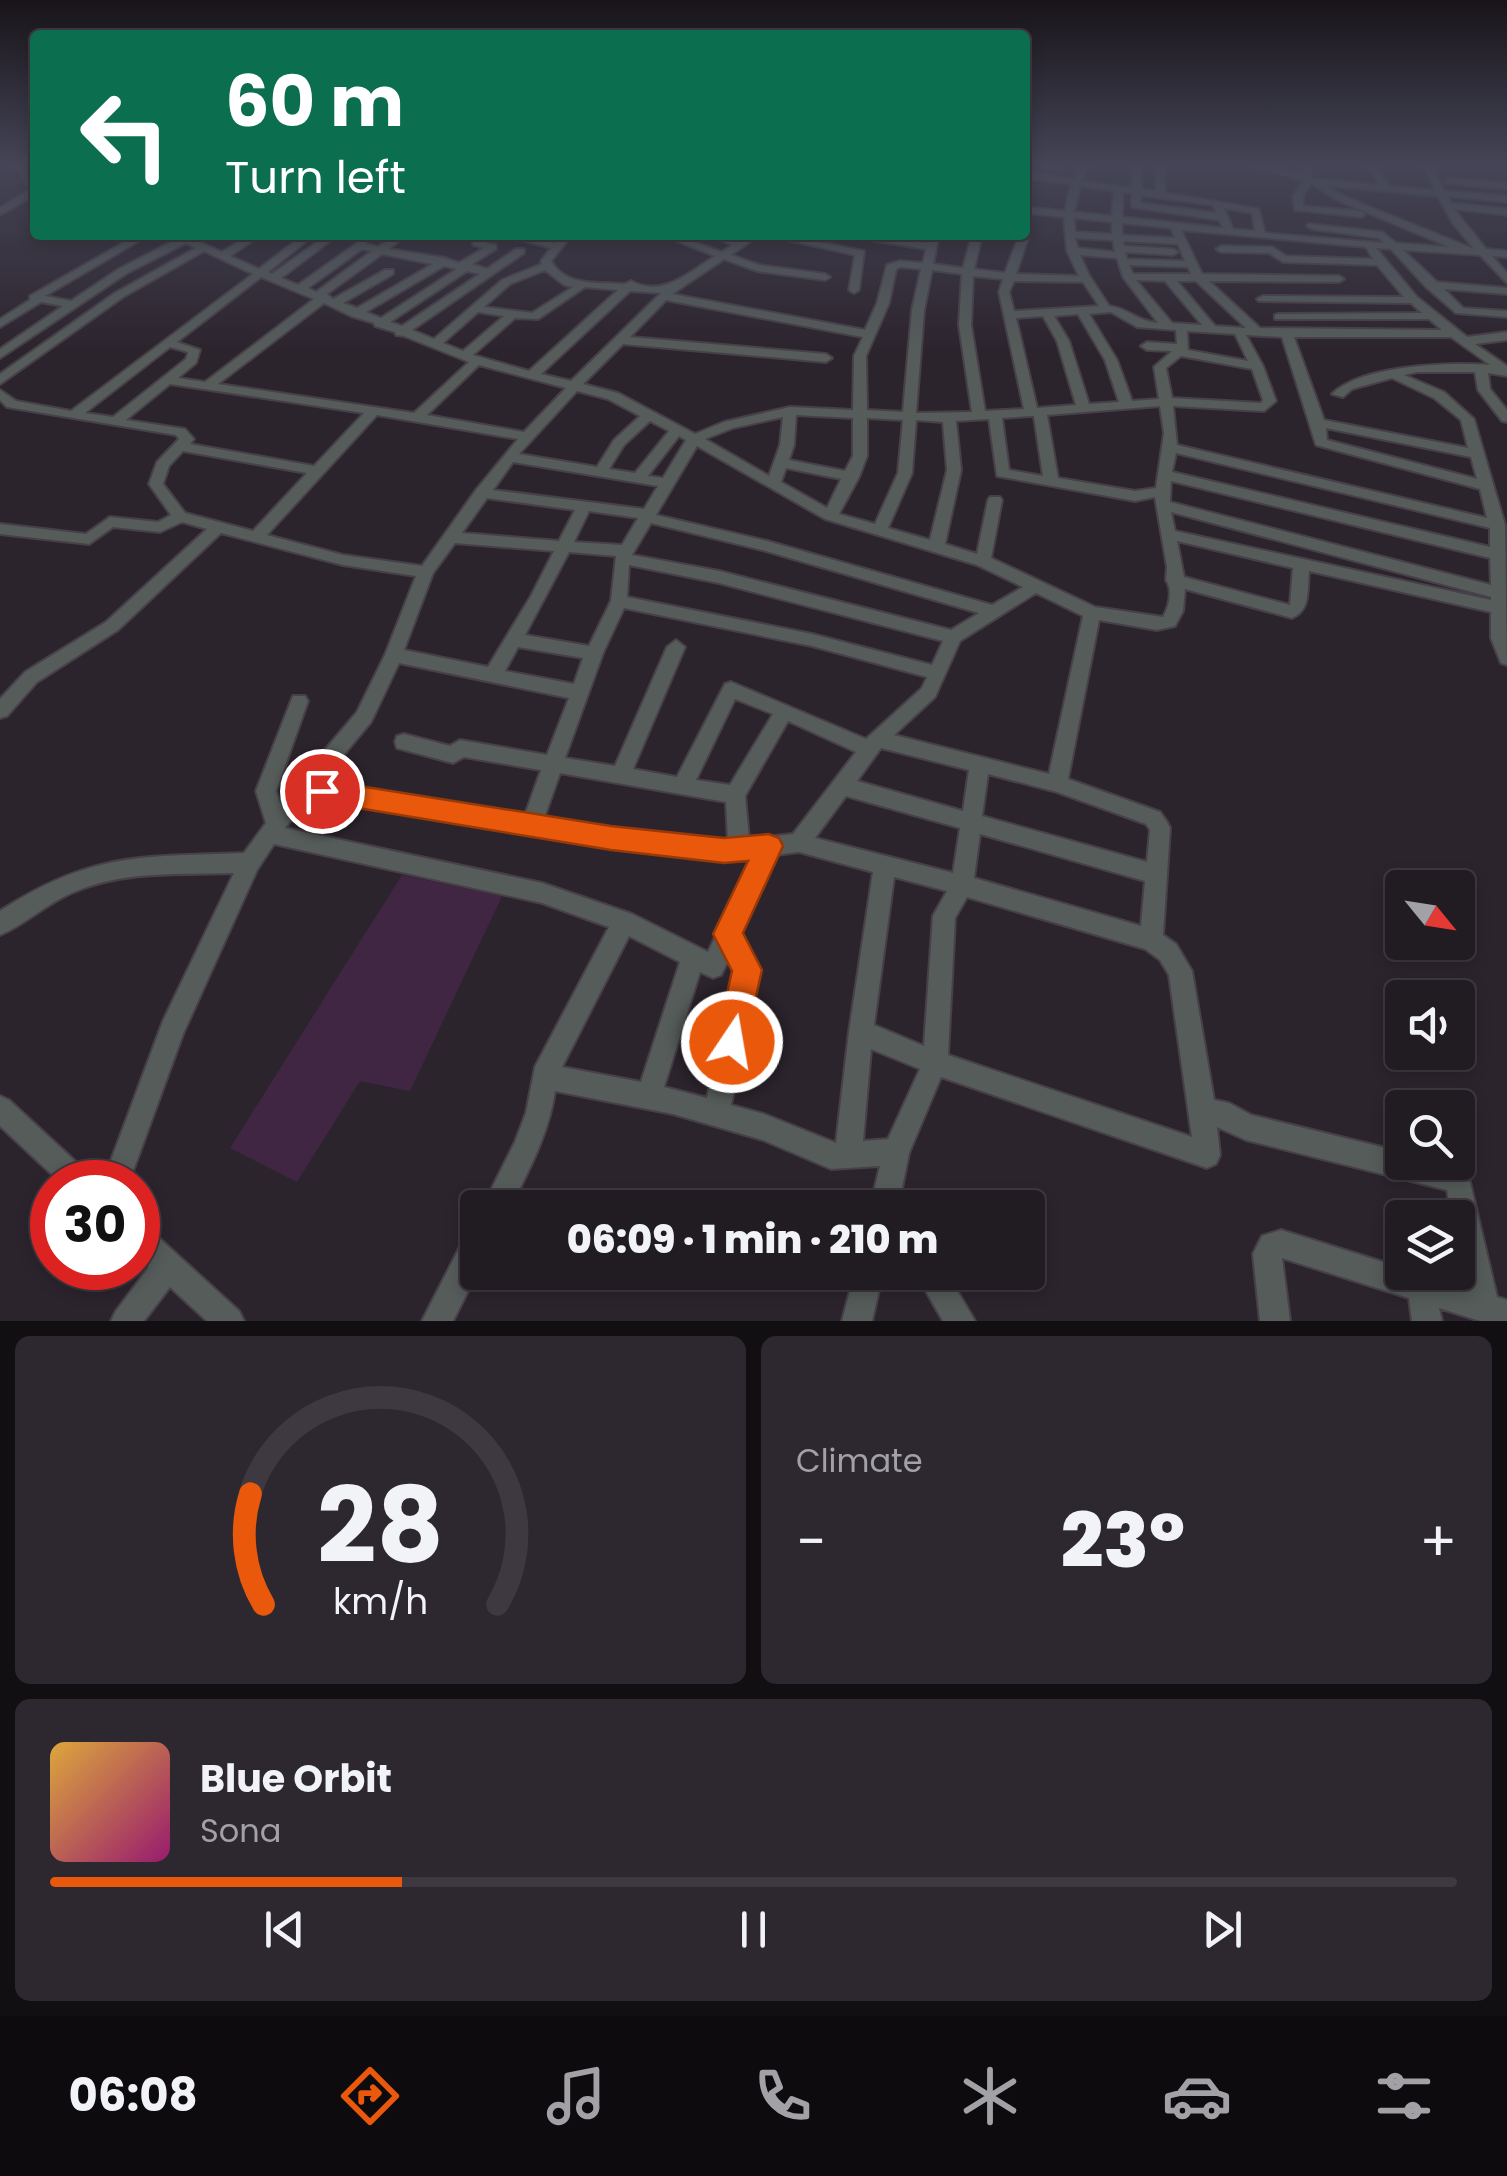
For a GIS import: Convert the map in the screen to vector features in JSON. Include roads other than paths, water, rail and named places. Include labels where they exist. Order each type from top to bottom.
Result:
[{"type":"street","points":[[1071,228],[1072,251],[1087,284],[1109,309],[1132,324],[1291,334],[1507,336]]},
{"type":"street","points":[[1116,228],[1128,277],[1149,308],[1174,326],[1182,350]]},
{"type":"street","points":[[1175,228],[1198,278],[1256,331]]},
{"type":"street","points":[[1181,228],[1370,246],[1507,254]]},
{"type":"street","points":[[1227,228],[1230,233]]},
{"type":"street","points":[[1260,228],[1262,236]]},
{"type":"street","points":[[1326,228],[1379,234],[1484,338]]},
{"type":"street","points":[[1418,228],[1476,253]]},
{"type":"street","points":[[1460,228],[1476,253],[1507,280]]},
{"type":"street","points":[[1210,231],[1291,334],[1318,423],[1318,439],[1486,483],[1507,484]]},
{"type":"street","points":[[1071,235],[1117,236],[1184,253]]},
{"type":"street","points":[[37,300],[35,296],[135,240]]},
{"type":"street","points":[[226,254],[248,240]]},
{"type":"street","points":[[266,276],[304,240]]},
{"type":"street","points":[[73,416],[168,343],[325,240]]},
{"type":"street","points":[[300,288],[363,240]]},
{"type":"street","points":[[207,386],[326,298],[395,240]]},
{"type":"street","points":[[379,324],[492,247],[477,243],[481,240]]},
{"type":"street","points":[[529,240],[555,246]]},
{"type":"street","points":[[434,346],[506,282],[548,264],[555,246],[562,240]]},
{"type":"street","points":[[678,240],[770,271],[825,278]]},
{"type":"street","points":[[124,1160],[166,1047],[250,863],[304,788],[364,716],[394,655],[426,572],[449,537],[509,457],[666,293],[747,240]]},
{"type":"street","points":[[795,240],[860,253],[854,290]]},
{"type":"street","points":[[876,240],[930,248]]},
{"type":"street","points":[[880,530],[905,473],[918,310],[932,240]]},
{"type":"street","points":[[976,240],[966,272],[962,319],[999,470],[1135,496],[1164,490],[1495,554]]},
{"type":"street","points":[[1022,240],[1004,292],[1051,481]]},
{"type":"street","points":[[1317,241],[1352,298]]},
{"type":"street","points":[[0,380],[190,242]]},
{"type":"street","points":[[0,354],[123,270],[190,242],[226,254],[266,276],[434,346],[576,384],[650,414],[830,516],[983,561],[1092,613],[1157,624],[1168,622],[1177,602],[1164,490],[1172,448],[1160,367],[1166,358],[1182,350]]},
{"type":"street","points":[[360,246],[488,272]]},
{"type":"street","points":[[1370,246],[1379,262],[1415,300],[1506,373]]},
{"type":"street","points":[[1221,249],[1272,250],[1283,259],[1379,262]]},
{"type":"street","points":[[400,332],[520,251]]},
{"type":"street","points":[[1072,251],[1120,255],[1184,253]]},
{"type":"street","points":[[355,314],[445,262]]},
{"type":"street","points":[[548,264],[558,278],[582,286],[632,284],[868,334]]},
{"type":"street","points":[[90,265],[123,270]]},
{"type":"street","points":[[364,266],[414,279]]},
{"type":"street","points":[[830,516],[860,456],[858,378],[891,267],[928,266],[1006,278],[1087,284]]},
{"type":"street","points":[[326,298],[389,272]]},
{"type":"street","points":[[1128,277],[1338,278]]},
{"type":"street","points":[[1168,277],[1211,328]]},
{"type":"street","points":[[532,375],[632,284]]},
{"type":"street","points":[[1004,292],[1087,284]]},
{"type":"street","points":[[1430,285],[1507,291]]},
{"type":"street","points":[[476,309],[534,317],[582,286]]},
{"type":"street","points":[[1263,299],[1448,302]]},
{"type":"street","points":[[0,324],[37,300],[72,304]]},
{"type":"street","points":[[1009,315],[1149,308]]},
{"type":"street","points":[[1081,309],[1111,360],[1126,402]]},
{"type":"street","points":[[1046,311],[1063,341],[1083,405]]},
{"type":"street","points":[[1460,311],[1507,314]]},
{"type":"street","points":[[417,418],[510,316]]},
{"type":"street","points":[[1279,317],[1436,316]]},
{"type":"street","points":[[531,825],[594,653],[620,601],[624,555],[694,440],[729,425],[790,411],[949,418],[1126,402],[1264,406],[1270,400],[1240,336]]},
{"type":"street","points":[[624,340],[826,358]]},
{"type":"street","points":[[114,423],[194,354],[187,346],[168,343]]},
{"type":"street","points":[[1148,346],[1257,366]]},
{"type":"street","points":[[1338,394],[1348,386],[1417,368],[1480,368],[1506,373]]},
{"type":"street","points":[[1480,368],[1486,384],[1484,390],[1507,418]]},
{"type":"street","points":[[1486,384],[1506,373]]},
{"type":"street","points":[[1397,376],[1439,395],[1463,412],[1497,525],[1495,554],[1503,604],[1500,638],[1507,658]]},
{"type":"street","points":[[167,380],[528,437]]},
{"type":"street","points":[[4,403],[180,432],[187,439],[162,465],[156,484],[180,517]]},
{"type":"street","points":[[258,535],[374,410]]},
{"type":"street","points":[[773,486],[782,463],[790,411]]},
{"type":"street","points":[[600,473],[620,443],[650,414]]},
{"type":"street","points":[[936,548],[954,470],[949,418]]},
{"type":"street","points":[[1318,423],[1478,454]]},
{"type":"street","points":[[638,479],[677,430]]},
{"type":"street","points":[[180,446],[318,471]]},
{"type":"street","points":[[1172,448],[1497,525]]},
{"type":"street","points":[[509,457],[666,483]]},
{"type":"street","points":[[782,463],[852,477]]},
{"type":"street","points":[[1164,490],[1503,604]]},
{"type":"street","points":[[481,493],[585,504],[646,516],[767,546],[996,612]]},
{"type":"street","points":[[983,561],[995,500]]},
{"type":"street","points":[[493,674],[568,544],[585,504]]},
{"type":"street","points":[[0,529],[89,539],[110,522],[160,527],[180,517],[343,560],[426,572]]},
{"type":"street","points":[[0,711],[31,677],[112,626],[219,526]]},
{"type":"street","points":[[1167,534],[1301,567],[1503,604]]},
{"type":"street","points":[[449,537],[568,544],[624,555],[953,637]]},
{"type":"street","points":[[1174,580],[1292,612],[1298,607],[1301,567]]},
{"type":"street","points":[[799,843],[873,744],[921,701],[938,674],[953,637],[1036,586]]},
{"type":"street","points":[[620,601],[751,626],[938,674]]},
{"type":"street","points":[[1057,784],[1092,613]]},
{"type":"street","points":[[515,640],[594,653]]},
{"type":"street","points":[[621,774],[676,648]]},
{"type":"street","points":[[394,655],[581,694]]},
{"type":"street","points":[[683,785],[731,689],[873,744],[980,764],[1057,784],[1153,818],[1160,828],[1151,940]]},
{"type":"street","points":[[273,829],[266,791],[299,702]]},
{"type":"street","points":[[739,849],[735,795],[784,711]]},
{"type":"street","points":[[404,742],[452,755],[460,748],[735,795]]},
{"type":"street","points":[[888,1190],[896,1152],[934,1063],[944,916],[962,884],[980,764]]},
{"type":"street","points":[[842,786],[972,819],[1156,874]]},
{"type":"street","points":[[304,788],[531,825],[739,849],[799,843],[962,884],[1151,940],[1168,952],[1180,971],[1207,1155],[934,1063],[862,1032]]},
{"type":"street","points":[[273,829],[542,894],[624,922],[713,967],[769,846]]},
{"type":"street","points":[[0,924],[68,881],[108,868],[250,863]]},
{"type":"street","points":[[848,1155],[885,863]]},
{"type":"street","points":[[504,1190],[539,1113],[544,1076],[624,922]]},
{"type":"street","points":[[716,1113],[747,970],[728,934]]},
{"type":"street","points":[[650,1096],[693,956]]},
{"type":"street","points":[[544,1076],[716,1113],[764,1127],[830,1156],[896,1152]]},
{"type":"street","points":[[1203,1111],[1229,1116],[1246,1127],[1458,1179],[1496,1311]]},
{"type":"street","points":[[2,1116],[53,1160]]},
{"type":"street","points":[[1275,1321],[1267,1254],[1272,1246],[1282,1244],[1385,1276]]},
{"type":"street","points":[[160,1259],[229,1321]]},
{"type":"street","points":[[126,1321],[168,1266]]},
{"type":"street","points":[[437,1321],[460,1277]]},
{"type":"street","points":[[858,1321],[865,1290]]},
{"type":"street","points":[[940,1290],[960,1321]]},
{"type":"street","points":[[1422,1290],[1427,1321]]},
{"type":"street","points":[[1428,1290],[1496,1311]]}]
